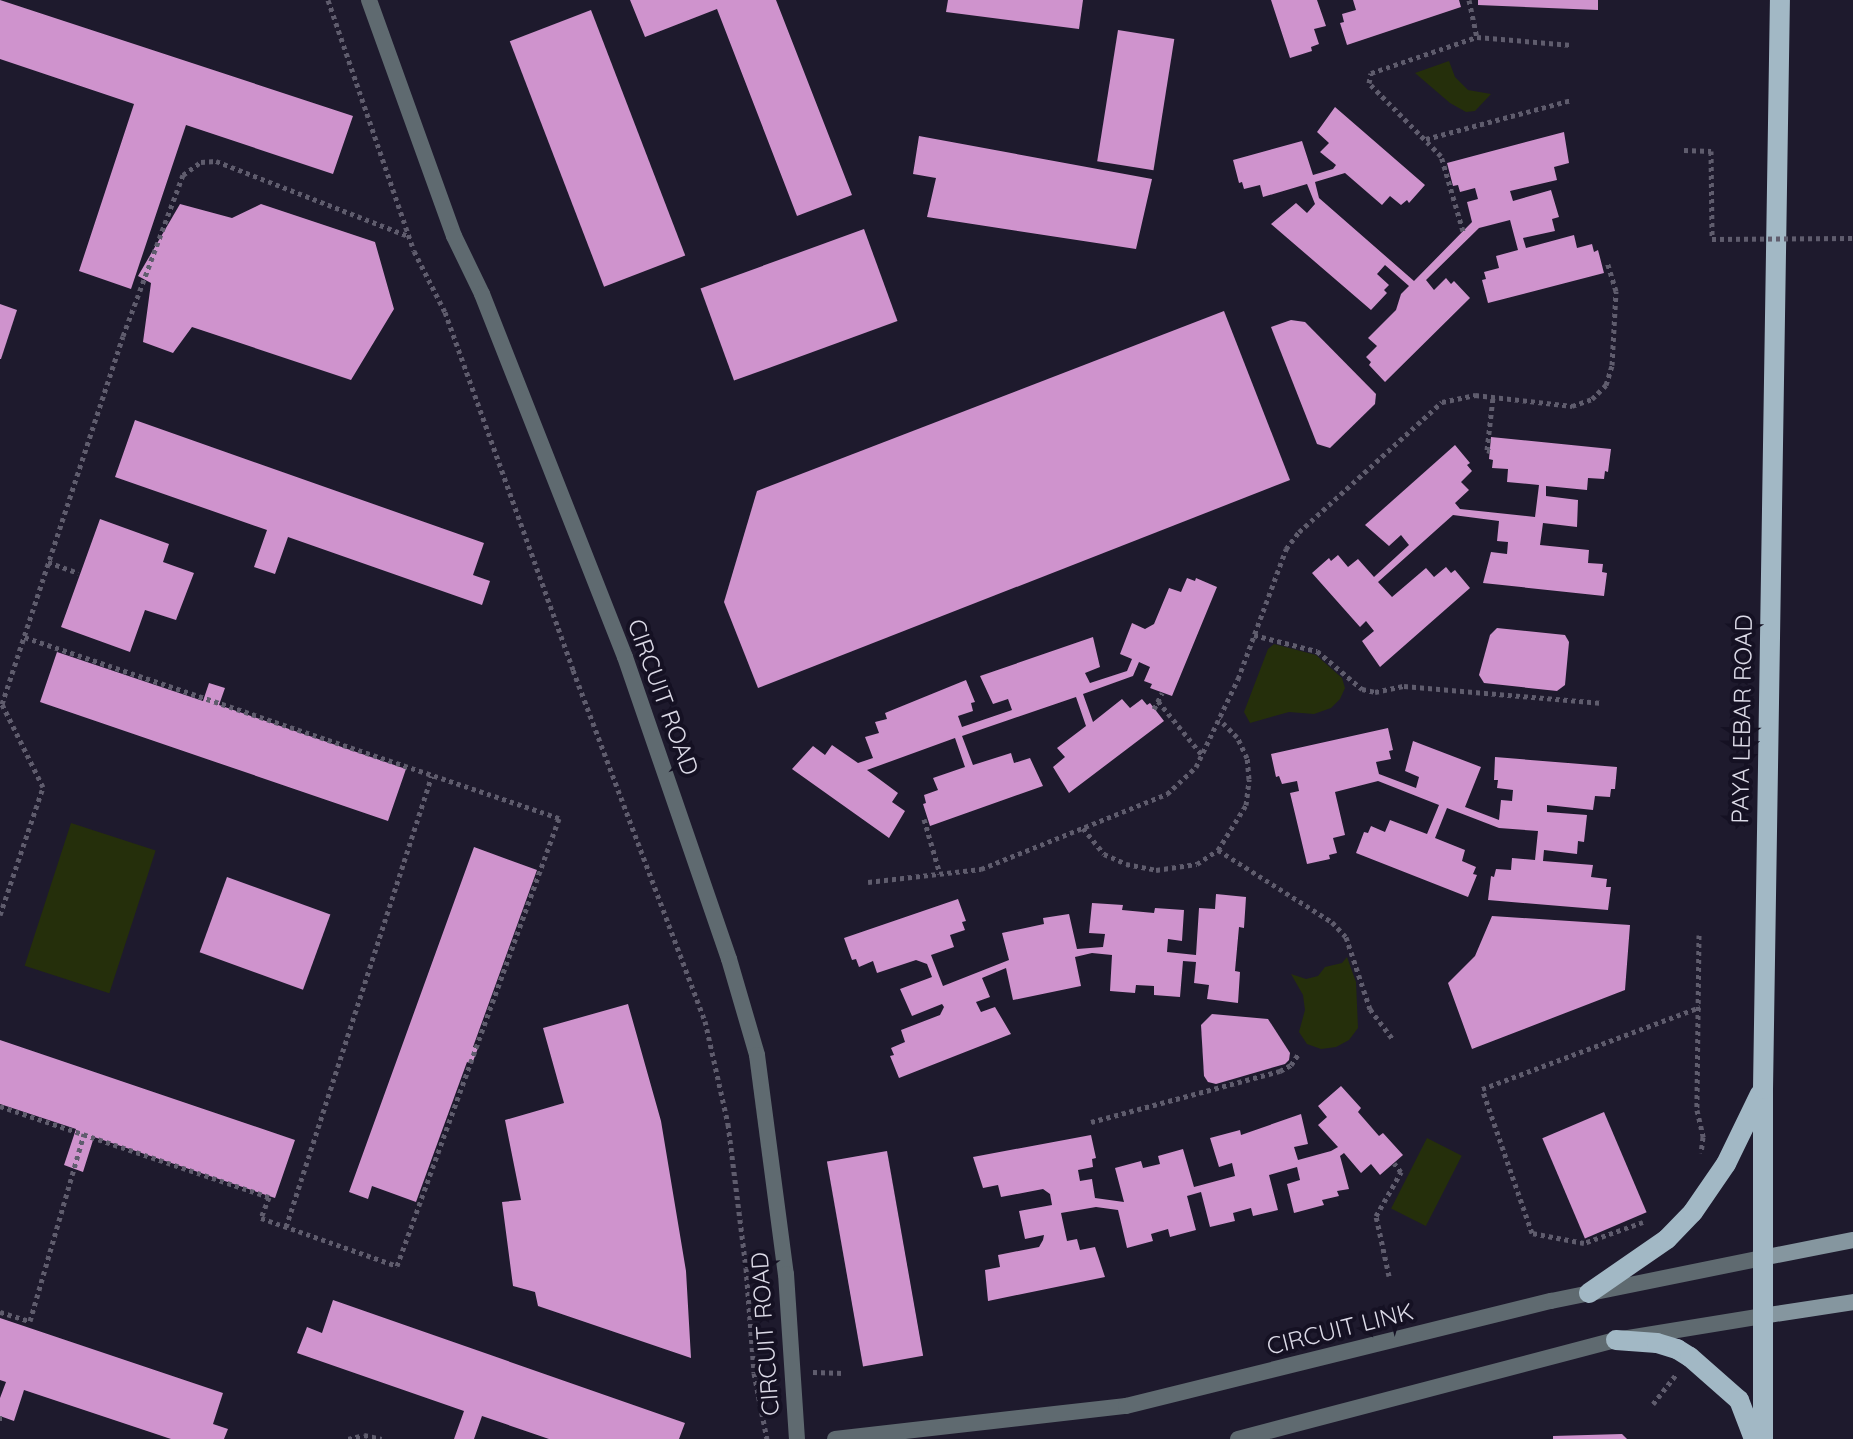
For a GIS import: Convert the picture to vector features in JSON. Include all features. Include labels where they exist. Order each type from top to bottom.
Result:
[{"type":"main road","name":"PAYA LEBAR ROAD","points":[[1763,1439],[1763,1089],[1780,0]]},
{"type":"main road","points":[[1589,1293],[1667,1239],[1693,1212],[1726,1164],[1763,1089]]},
{"type":"main road","name":"CIRCUIT LINK","points":[[1762,1258],[1853,1240]]},
{"type":"main road","points":[[1762,1316],[1853,1302]]},
{"type":"main road","points":[[1616,1340],[1657,1343],[1690,1357],[1739,1400],[1754,1439]]},
{"type":"street","name":"CIRCUIT ROAD","points":[[369,0],[454,236],[482,294],[625,657],[729,959],[757,1055],[786,1274],[797,1439]]},
{"type":"street","name":"CIRCUIT LINK","points":[[835,1439],[1126,1406],[1589,1293],[1762,1258]]},
{"type":"street","points":[[1238,1439],[1616,1340],[1762,1316]]},
{"type":"path","points":[[328,0],[409,236],[445,312],[573,670],[705,1021],[728,1124],[746,1268],[754,1373],[767,1439]]},
{"type":"path","points":[[1469,0],[1477,37]]},
{"type":"path","points":[[1463,231],[1441,156],[1369,83],[1371,73],[1477,37],[1572,45]]},
{"type":"path","points":[[1425,139],[1572,100]]},
{"type":"path","points":[[1684,150],[1711,151],[1712,239],[1853,238]]},
{"type":"path","points":[[0,915],[43,787],[1,704],[174,194],[191,166],[216,161],[409,236]]},
{"type":"path","points":[[868,882],[981,869],[1167,794],[1196,767],[1254,635],[1286,549],[1299,532],[1442,402],[1475,395],[1572,406],[1592,399],[1606,385],[1612,365],[1616,291],[1607,261]]},
{"type":"path","points":[[1490,451],[1487,450],[1493,397]]},
{"type":"path","points":[[48,562],[78,573]]},
{"type":"path","points":[[1254,635],[1317,651],[1362,689],[1375,692],[1404,686],[1602,703]]},
{"type":"path","points":[[0,1106],[269,1197],[261,1218],[397,1266],[559,818],[24,637]]},
{"type":"path","points":[[1154,709],[1162,693]]},
{"type":"path","points":[[1158,701],[1202,755]]},
{"type":"path","points":[[1083,828],[1104,854],[1126,864],[1156,870],[1197,864],[1218,850],[1246,805],[1249,779],[1247,758],[1237,737],[1219,719]]},
{"type":"path","points":[[286,1227],[432,776]]},
{"type":"path","points":[[924,819],[940,874]]},
{"type":"path","points":[[1218,850],[1332,922],[1346,937],[1370,1009],[1393,1039]]},
{"type":"path","points":[[1699,935],[1697,1110],[1703,1137],[1700,1158]]},
{"type":"path","points":[[1652,1219],[1584,1243],[1532,1233],[1482,1089],[1700,1007]]},
{"type":"path","points":[[1091,1122],[1280,1071],[1291,1065],[1299,1053]]},
{"type":"path","points":[[0,1312],[30,1321],[84,1134]]},
{"type":"path","points":[[1389,1276],[1376,1216],[1401,1172],[1394,1163]]},
{"type":"path","points":[[348,1439],[364,1435],[382,1439]]},
{"type":"green space","points":[[1449,61],[1455,77],[1468,90],[1491,94],[1475,111],[1466,112],[1450,103],[1415,73]]},
{"type":"green space","points":[[1274,644],[1316,655],[1342,678],[1345,688],[1340,699],[1331,708],[1314,714],[1289,712],[1250,723],[1244,712],[1268,649]]},
{"type":"green space","points":[[71,823],[156,851],[109,993],[25,966]]},
{"type":"green space","points":[[1347,957],[1356,982],[1358,1028],[1349,1040],[1336,1047],[1321,1049],[1307,1044],[1299,1032],[1305,1010],[1303,995],[1291,974],[1306,979],[1318,976],[1325,967],[1342,963]]},
{"type":"green space","points":[[1427,1138],[1462,1156],[1426,1226],[1391,1208]]},
{"type":"building","points":[[0,0],[353,116],[333,174],[186,125],[131,289],[79,271],[134,104],[0,59]]},
{"type":"building","points":[[630,0],[776,0],[852,195],[797,216],[717,9],[645,37]]},
{"type":"building","points":[[948,0],[1083,0],[1079,29],[946,12]]},
{"type":"building","points":[[1271,0],[1317,0],[1326,26],[1314,29],[1319,44],[1311,47],[1312,51],[1290,58]]},
{"type":"building","points":[[1353,0],[1459,0],[1461,7],[1347,45],[1340,23],[1344,22],[1342,14],[1356,10]]},
{"type":"building","points":[[1478,0],[1598,0],[1598,10],[1478,5]]},
{"type":"building","points":[[591,10],[685,256],[604,287],[510,41]]},
{"type":"building","points":[[1118,30],[1174,39],[1153,170],[1097,161]]},
{"type":"building","points":[[1335,107],[1425,185],[1409,203],[1407,200],[1401,205],[1390,196],[1382,205],[1345,173],[1315,182],[1319,198],[1414,281],[1472,222],[1467,202],[1478,199],[1475,188],[1460,192],[1458,185],[1453,186],[1447,163],[1564,132],[1569,163],[1554,167],[1557,180],[1510,191],[1513,201],[1551,190],[1559,217],[1552,219],[1555,231],[1523,238],[1526,248],[1574,235],[1577,248],[1592,244],[1594,252],[1598,250],[1604,273],[1488,303],[1482,280],[1486,279],[1484,272],[1499,268],[1496,256],[1518,250],[1510,220],[1479,228],[1426,280],[1434,290],[1446,278],[1451,284],[1454,281],[1470,298],[1385,382],[1369,365],[1371,362],[1366,357],[1377,346],[1368,338],[1396,310],[1401,294],[1409,286],[1385,265],[1377,274],[1389,285],[1384,290],[1387,293],[1371,310],[1271,224],[1296,203],[1307,213],[1315,204],[1307,184],[1263,197],[1260,185],[1244,189],[1242,182],[1239,183],[1233,160],[1302,141],[1313,175],[1333,169],[1336,165],[1320,152],[1329,143],[1317,132]]},
{"type":"building","points":[[919,136],[1152,179],[1136,249],[927,217],[936,178],[913,174]]},
{"type":"building","points":[[180,204],[232,218],[261,204],[375,242],[394,309],[351,380],[192,327],[173,353],[143,342],[151,283],[138,276]]},
{"type":"building","points":[[864,229],[898,321],[734,381],[700,289]]},
{"type":"building","points":[[0,304],[17,310],[1,359],[0,359]]},
{"type":"building","points":[[1224,311],[1290,480],[758,688],[724,602],[757,491]]},
{"type":"building","points":[[1291,320],[1305,322],[1376,394],[1375,404],[1330,448],[1317,444],[1271,327]]},
{"type":"building","points":[[135,420],[484,543],[473,575],[490,581],[482,605],[288,537],[275,574],[254,567],[267,530],[115,477]]},
{"type":"building","points":[[1491,437],[1611,449],[1604,479],[1588,478],[1587,490],[1546,486],[1546,496],[1578,500],[1577,527],[1543,523],[1540,545],[1589,550],[1588,563],[1603,564],[1602,572],[1607,573],[1604,596],[1483,583],[1491,552],[1507,554],[1508,542],[1497,541],[1499,521],[1453,515],[1378,582],[1392,597],[1426,568],[1434,577],[1446,567],[1451,573],[1455,570],[1470,588],[1380,667],[1362,641],[1374,631],[1366,621],[1360,627],[1312,573],[1329,558],[1331,561],[1338,555],[1348,567],[1358,559],[1374,577],[1409,545],[1401,535],[1389,546],[1365,525],[1455,445],[1470,463],[1467,465],[1472,471],[1461,482],[1469,490],[1455,503],[1460,509],[1535,517],[1539,485],[1507,482],[1508,469],[1492,468],[1493,460],[1489,459]]},
{"type":"building","points":[[100,519],[169,544],[163,562],[194,573],[176,620],[145,610],[130,652],[61,627]]},
{"type":"building","points":[[1187,578],[1195,581],[1196,578],[1217,587],[1172,696],[1150,688],[1152,684],[1144,681],[1150,667],[1139,662],[1133,676],[1083,694],[1093,722],[1122,699],[1130,708],[1142,699],[1147,705],[1150,703],[1164,721],[1069,793],[1053,767],[1065,757],[1057,748],[1086,726],[1076,697],[962,736],[973,765],[1011,753],[1014,763],[1030,758],[1043,786],[930,826],[923,804],[926,803],[924,795],[938,790],[933,778],[965,767],[955,738],[867,770],[898,793],[892,802],[905,811],[889,838],[792,769],[813,746],[825,755],[832,745],[858,763],[873,758],[865,737],[879,733],[875,722],[887,719],[885,713],[966,680],[975,702],[971,703],[973,711],[958,716],[962,727],[1012,710],[1008,699],[993,704],[980,676],[1093,637],[1100,667],[1085,673],[1090,683],[1127,671],[1132,659],[1120,654],[1132,623],[1145,629],[1154,624],[1169,588],[1181,592]]},
{"type":"building","points":[[1497,628],[1565,635],[1569,642],[1565,685],[1557,691],[1484,683],[1479,675],[1490,635]]},
{"type":"building","points":[[57,652],[203,701],[209,683],[225,688],[219,705],[406,769],[388,821],[40,702]]},
{"type":"building","points":[[1388,728],[1393,750],[1389,751],[1391,759],[1376,762],[1379,774],[1416,788],[1419,777],[1405,771],[1413,741],[1481,767],[1465,807],[1499,820],[1501,800],[1512,801],[1513,790],[1497,788],[1498,780],[1494,780],[1495,757],[1617,767],[1615,789],[1611,789],[1610,797],[1595,796],[1593,810],[1547,805],[1547,812],[1587,815],[1584,842],[1578,841],[1577,854],[1544,850],[1543,861],[1593,865],[1591,877],[1607,879],[1606,887],[1611,887],[1608,910],[1488,900],[1491,876],[1494,877],[1496,869],[1511,870],[1512,858],[1535,860],[1538,831],[1499,828],[1447,808],[1435,838],[1465,850],[1462,861],[1476,867],[1473,874],[1477,875],[1468,897],[1356,853],[1364,832],[1368,833],[1371,826],[1385,832],[1390,820],[1427,834],[1439,805],[1378,781],[1335,792],[1345,835],[1333,838],[1337,853],[1329,855],[1330,859],[1307,864],[1290,793],[1299,791],[1297,781],[1282,784],[1279,776],[1276,777],[1271,754]]},
{"type":"building","points":[[474,847],[537,870],[473,1047],[478,1048],[472,1064],[467,1062],[416,1202],[372,1186],[368,1199],[349,1192]]},
{"type":"building","points":[[227,877],[330,915],[303,990],[200,952]]},
{"type":"building","points":[[1216,894],[1246,897],[1244,928],[1239,927],[1235,971],[1240,972],[1238,1003],[1207,999],[1209,985],[1194,983],[1196,962],[1183,961],[1180,997],[1154,995],[1154,986],[1136,985],[1135,993],[1110,991],[1112,955],[1092,953],[1075,957],[1081,986],[1013,1000],[1006,968],[982,978],[990,997],[976,1002],[981,1012],[995,1007],[1011,1034],[899,1078],[890,1056],[894,1055],[891,1048],[905,1042],[901,1030],[940,1015],[944,1007],[942,1004],[912,1016],[900,989],[932,977],[927,964],[916,960],[877,973],[873,961],[859,967],[856,959],[852,960],[844,938],[958,899],[966,921],[962,922],[965,930],[950,935],[954,947],[931,955],[943,986],[1009,960],[1002,933],[1044,924],[1043,918],[1069,914],[1077,949],[1103,947],[1105,934],[1089,933],[1092,903],[1123,905],[1122,910],[1154,913],[1155,908],[1184,910],[1182,941],[1168,939],[1167,952],[1196,955],[1199,908],[1215,909]]},
{"type":"building","points":[[1492,916],[1630,925],[1625,990],[1472,1049],[1448,983],[1475,956]]},
{"type":"building","points":[[628,1004],[661,1121],[686,1271],[691,1358],[538,1306],[535,1292],[513,1286],[502,1202],[521,1200],[505,1120],[564,1103],[543,1028]]},
{"type":"building","points":[[1212,1014],[1268,1019],[1290,1053],[1289,1060],[1285,1064],[1216,1084],[1208,1082],[1204,1076],[1201,1025]]},
{"type":"building","points":[[0,1040],[295,1140],[275,1198],[94,1137],[83,1172],[64,1165],[76,1129],[0,1104]]},
{"type":"building","points":[[1341,1086],[1361,1108],[1358,1112],[1379,1136],[1383,1133],[1403,1155],[1380,1175],[1371,1164],[1361,1173],[1344,1153],[1340,1156],[1349,1189],[1337,1191],[1339,1196],[1322,1200],[1324,1205],[1294,1213],[1287,1184],[1300,1180],[1297,1167],[1269,1175],[1278,1210],[1253,1216],[1251,1208],[1233,1213],[1235,1221],[1210,1227],[1201,1192],[1187,1196],[1196,1230],[1170,1237],[1168,1229],[1151,1234],[1153,1241],[1127,1248],[1118,1210],[1096,1207],[1061,1213],[1067,1241],[1077,1239],[1080,1250],[1095,1247],[1105,1277],[988,1301],[985,1270],[1000,1267],[998,1255],[1039,1247],[1043,1240],[1044,1235],[1025,1239],[1019,1211],[1052,1205],[1050,1194],[1043,1189],[1001,1197],[998,1185],[983,1188],[973,1157],[1091,1135],[1096,1158],[1092,1159],[1093,1167],[1078,1170],[1080,1181],[1092,1179],[1095,1198],[1124,1202],[1115,1168],[1141,1161],[1143,1168],[1160,1164],[1158,1156],[1183,1149],[1194,1187],[1235,1176],[1232,1163],[1219,1167],[1210,1138],[1240,1130],[1241,1135],[1301,1114],[1308,1144],[1294,1147],[1298,1160],[1331,1151],[1338,1147],[1318,1125],[1327,1117],[1318,1106]]},
{"type":"building","points":[[1604,1112],[1647,1212],[1585,1239],[1542,1138]]},
{"type":"building","points":[[887,1151],[923,1356],[863,1366],[827,1162]]},
{"type":"building","points":[[333,1300],[685,1423],[679,1439],[549,1439],[482,1416],[474,1439],[454,1439],[464,1411],[297,1353],[307,1327],[322,1333]]},
{"type":"building","points":[[0,1318],[223,1393],[213,1424],[228,1429],[224,1439],[171,1439],[24,1390],[14,1421],[0,1416],[0,1398],[6,1382],[0,1380]]},
{"type":"building","points":[[1622,1434],[1627,1439],[1553,1439],[1553,1436]]}]
